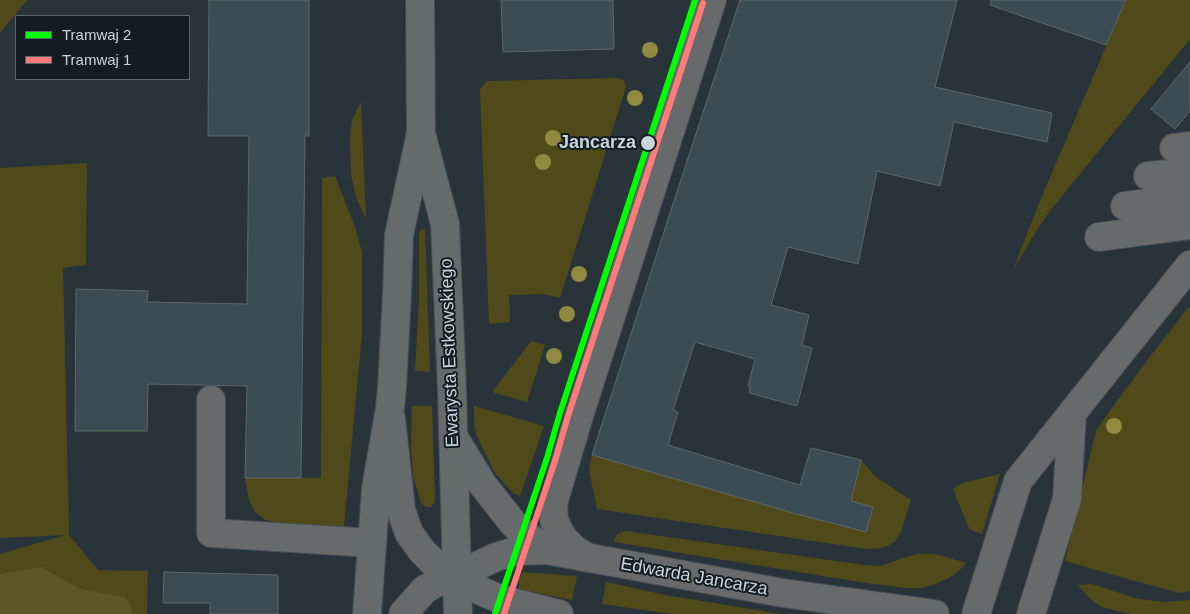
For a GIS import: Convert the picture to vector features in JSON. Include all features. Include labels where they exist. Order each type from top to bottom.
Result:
[{"type":"main road","name":"Ewarysta Estkowskiego","points":[[367,614],[376,489],[390,408],[398,294],[398,236],[421,133],[420,0]]},
{"type":"main road","name":"Ewarysta Estkowskiego","points":[[421,133],[445,224],[458,614]]},
{"type":"street","points":[[588,558],[575,550],[564,539],[554,520],[553,504],[581,410],[712,0]]},
{"type":"street","points":[[1148,176],[1190,172]]},
{"type":"street","points":[[1125,206],[1190,198]]},
{"type":"street","points":[[1099,237],[1190,225]]},
{"type":"street","points":[[976,614],[1018,481],[1190,265]]},
{"type":"street","points":[[1157,308],[1190,294]]},
{"type":"street","points":[[211,400],[211,533],[372,543]]},
{"type":"street","points":[[390,408],[402,510],[409,533],[422,551],[432,562],[444,570],[458,575],[481,591],[500,599],[559,614]]},
{"type":"street","points":[[1031,614],[1067,499],[1072,413]]},
{"type":"street","points":[[453,436],[483,485],[512,522],[546,550]]},
{"type":"street","name":"Edwarda Jancarza","points":[[402,614],[424,590],[439,581],[458,575],[496,557],[516,551],[546,550],[783,593],[935,614]]},
{"type":"shaded area","points":[[0,0],[27,0],[0,33]]},
{"type":"shaded area","points":[[1126,0],[1190,0],[1190,39],[1049,212],[1013,270],[1039,203]]},
{"type":"shaded area","points":[[617,78],[624,80],[626,87],[560,298],[543,294],[509,295],[510,322],[489,324],[480,89],[487,81]]},
{"type":"shaded area","points":[[361,102],[366,219],[356,197],[351,175],[350,137],[352,120]]},
{"type":"shaded area","points":[[87,163],[86,265],[63,268],[69,535],[98,570],[148,571],[147,614],[0,614],[0,554],[66,535],[0,538],[0,168]]},
{"type":"shaded area","points":[[335,176],[355,227],[362,252],[362,334],[344,526],[286,525],[266,520],[255,512],[249,500],[245,478],[321,478],[322,178]]},
{"type":"shaded area","points":[[422,229],[425,230],[430,372],[415,371],[419,300],[419,233]]},
{"type":"shaded area","points":[[1190,307],[1190,591],[1180,593],[1065,561],[1096,431],[1149,358]]},
{"type":"shaded area","points":[[531,341],[545,345],[527,402],[492,392]]},
{"type":"shaded area","points":[[412,406],[432,406],[435,501],[431,507],[426,507],[421,503],[413,476],[411,447]]},
{"type":"shaded area","points":[[474,406],[544,426],[520,496],[513,493],[495,473],[476,433]]},
{"type":"shaded area","points":[[592,455],[844,527],[861,460],[876,477],[911,500],[901,532],[895,541],[881,548],[853,547],[597,509],[589,470]]},
{"type":"shaded area","points":[[1000,474],[982,534],[969,529],[953,489],[962,483]]},
{"type":"shaded area","points":[[626,531],[864,565],[880,566],[916,554],[935,554],[967,563],[954,575],[936,584],[921,588],[905,588],[614,542],[617,534]]},
{"type":"shaded area","points":[[41,567],[80,589],[125,597],[130,604],[132,614],[0,614],[0,574]]},
{"type":"shaded area","points":[[523,572],[577,576],[572,600],[519,589],[519,579]]},
{"type":"shaded area","points":[[606,582],[665,595],[781,614],[672,614],[602,604]]},
{"type":"shaded area","points":[[1092,584],[1138,599],[1164,602],[1190,600],[1190,614],[1131,614],[1102,607],[1089,598],[1078,585]]},
{"type":"building","points":[[209,0],[309,0],[309,136],[305,136],[301,478],[245,478],[247,386],[148,384],[147,431],[75,431],[76,289],[148,291],[147,302],[247,304],[249,136],[208,136]]},
{"type":"building","points":[[501,0],[613,0],[614,49],[503,52]]},
{"type":"building","points":[[740,0],[957,0],[935,87],[1052,113],[1047,142],[954,122],[940,186],[877,171],[858,264],[788,247],[771,305],[809,315],[802,345],[812,348],[797,406],[749,393],[750,386],[748,386],[755,359],[695,342],[673,410],[678,412],[668,445],[800,485],[811,448],[861,460],[851,501],[873,507],[866,532],[592,455]]},
{"type":"building","points":[[991,0],[1126,0],[1106,45],[990,5]]},
{"type":"building","points":[[1190,62],[1190,111],[1175,129],[1151,109]]},
{"type":"building","points":[[164,572],[278,575],[278,614],[210,614],[210,603],[163,603]]},
{"type":"tram line","name":"2","points":[[495,614],[695,0]]},
{"type":"tram line","name":"1","points":[[504,614],[703,3]]},
{"type":"place","name":"Jancarza","points":[[648,143]]}]
